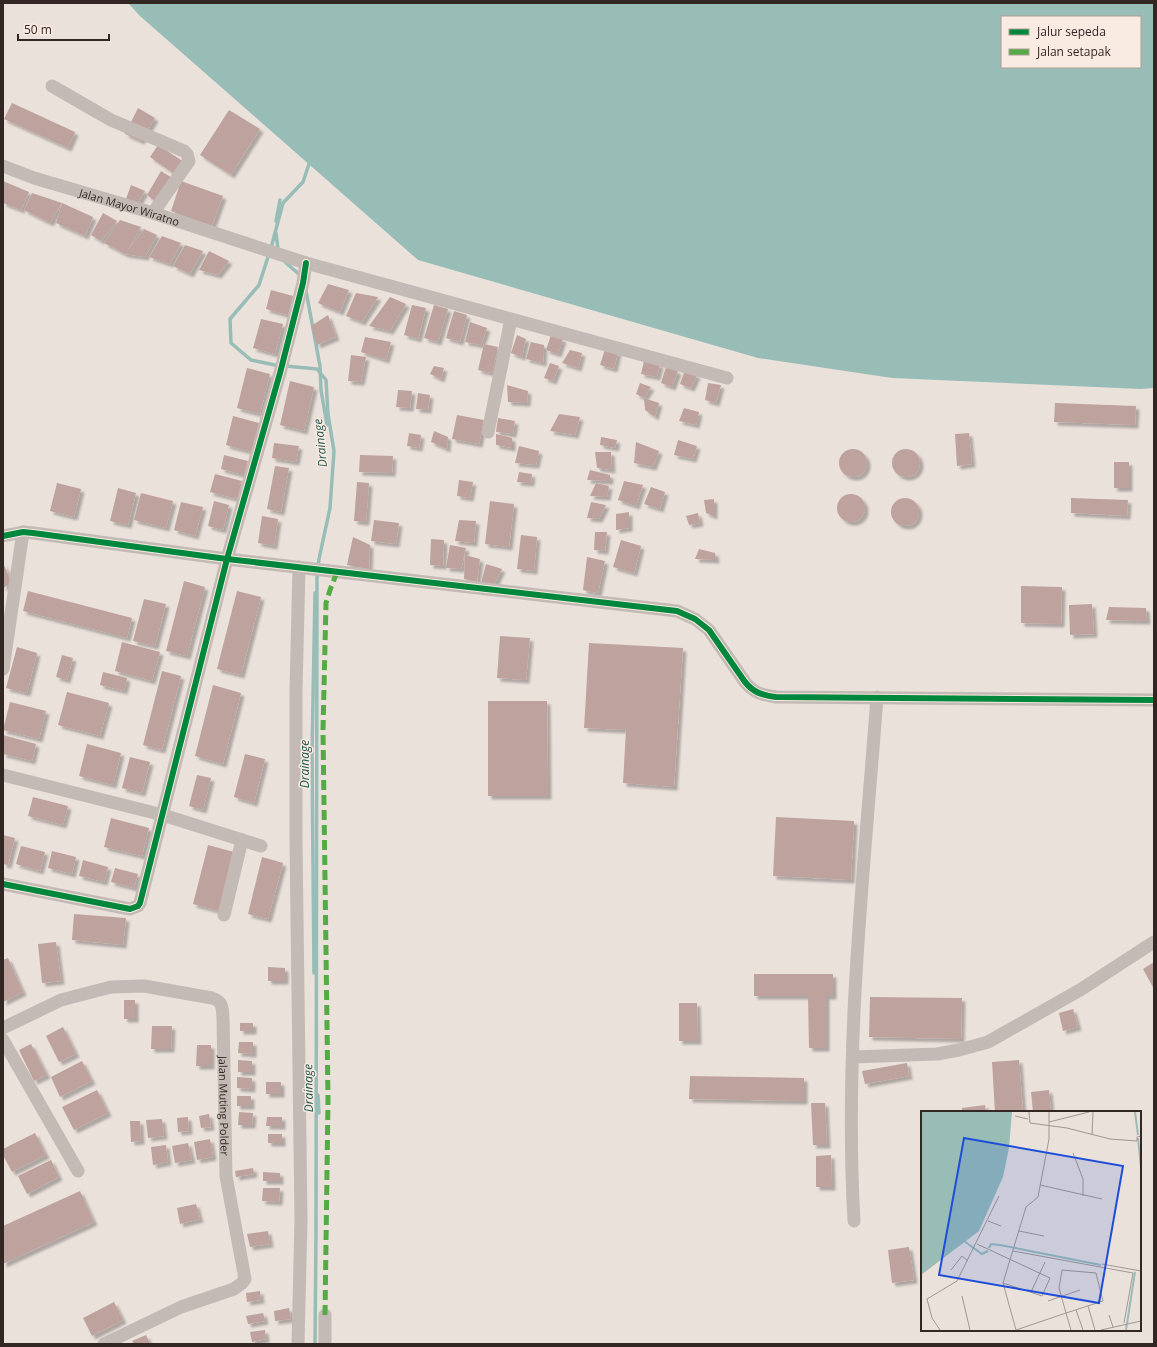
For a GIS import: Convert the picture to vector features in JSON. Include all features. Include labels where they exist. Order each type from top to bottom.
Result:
[{"type":"street","points":[[52,86],[111,120],[149,135],[184,151],[187,154],[189,161],[153,213]]},
{"type":"street","name":"Jalan Mayor Wiratno","points":[[3,166],[34,178],[153,213],[306,263],[727,378]]},
{"type":"street","points":[[3,884],[130,909],[138,906],[140,903],[227,559],[280,373],[303,283],[306,263]]},
{"type":"street","points":[[488,432],[511,319]]},
{"type":"street","points":[[3,669],[23,532]]},
{"type":"street","points":[[3,536],[23,532],[332,572],[677,611],[695,619],[709,630],[752,690],[764,695],[776,697],[1154,700]]},
{"type":"street","points":[[298,1344],[301,1220],[296,691],[305,568]]},
{"type":"street","points":[[854,1221],[851,1168],[853,1018],[877,697]]},
{"type":"street","points":[[3,775],[163,815],[261,846]]},
{"type":"street","points":[[224,915],[242,840]]},
{"type":"street","points":[[853,1057],[937,1054],[988,1042],[1080,990],[1154,942]]},
{"type":"street","name":"Jalan Muting Polder","points":[[3,1028],[61,1000],[110,987],[129,985],[158,988],[212,998],[218,1000],[221,1004],[223,1018],[226,1176],[244,1279],[242,1284],[234,1289],[181,1307],[104,1344]]},
{"type":"street","points":[[3,1040],[78,1171]]},
{"type":"street","points":[[325,1315],[325,1344]]},
{"type":"water","points":[[128,3],[1154,3],[1154,388],[1140,389],[892,378],[758,358],[418,260],[140,16]]},
{"type":"building","points":[[12,103],[75,132],[68,148],[4,119]]},
{"type":"building","points":[[138,108],[155,118],[141,141],[125,134]]},
{"type":"building","points":[[229,110],[260,129],[231,175],[200,155]]},
{"type":"building","points":[[158,145],[184,162],[176,175],[150,157]]},
{"type":"building","points":[[161,171],[172,178],[156,202],[147,195]]},
{"type":"building","points":[[3,181],[29,192],[21,210],[3,203]]},
{"type":"building","points":[[181,181],[223,196],[212,226],[171,211]]},
{"type":"building","points":[[131,185],[145,191],[138,203],[126,199]]},
{"type":"building","points":[[32,193],[62,203],[50,223],[24,210]]},
{"type":"building","points":[[62,203],[93,217],[85,236],[56,223]]},
{"type":"building","points":[[103,213],[117,221],[101,241],[91,235]]},
{"type":"building","points":[[120,220],[141,227],[126,253],[144,229],[157,235],[145,257],[125,254],[104,243]]},
{"type":"building","points":[[162,236],[181,243],[170,264],[149,257]]},
{"type":"building","points":[[185,245],[203,251],[190,274],[173,266]]},
{"type":"building","points":[[209,251],[229,261],[218,275],[199,270]]},
{"type":"building","points":[[328,284],[349,290],[340,312],[318,303]]},
{"type":"building","points":[[271,290],[293,296],[288,315],[266,309]]},
{"type":"building","points":[[356,293],[378,297],[362,322],[346,316]]},
{"type":"building","points":[[390,297],[406,304],[390,331],[369,326]]},
{"type":"building","points":[[412,305],[426,308],[418,339],[404,335]]},
{"type":"building","points":[[434,305],[448,309],[438,342],[424,338]]},
{"type":"building","points":[[454,311],[467,315],[460,342],[446,338]]},
{"type":"building","points":[[328,315],[336,337],[317,345],[311,326]]},
{"type":"building","points":[[261,319],[283,324],[275,354],[253,348]]},
{"type":"building","points":[[470,322],[487,328],[481,345],[465,342]]},
{"type":"building","points":[[517,335],[526,339],[522,357],[511,353]]},
{"type":"building","points":[[551,335],[563,339],[558,354],[546,350]]},
{"type":"building","points":[[365,337],[391,342],[386,360],[361,352]]},
{"type":"building","points":[[531,342],[544,345],[543,363],[526,359]]},
{"type":"building","points":[[484,344],[498,347],[492,373],[478,370]]},
{"type":"building","points":[[605,349],[618,352],[614,369],[600,365]]},
{"type":"building","points":[[570,350],[582,353],[578,368],[562,363]]},
{"type":"building","points":[[351,355],[366,357],[361,382],[348,381]]},
{"type":"building","points":[[644,361],[660,364],[657,377],[641,374]]},
{"type":"building","points":[[550,363],[559,366],[553,381],[544,378]]},
{"type":"building","points":[[434,366],[444,368],[441,379],[430,374]]},
{"type":"building","points":[[666,367],[678,371],[672,387],[661,383]]},
{"type":"building","points":[[247,368],[270,374],[260,414],[237,408]]},
{"type":"building","points":[[685,370],[697,375],[691,388],[680,384]]},
{"type":"building","points":[[290,381],[314,387],[304,431],[280,425]]},
{"type":"building","points":[[640,383],[651,387],[644,398],[636,394]]},
{"type":"building","points":[[708,383],[721,385],[716,403],[705,400]]},
{"type":"building","points":[[507,385],[528,391],[527,403],[508,402]]},
{"type":"building","points":[[398,390],[412,391],[410,408],[396,407]]},
{"type":"building","points":[[418,393],[430,395],[428,410],[416,409]]},
{"type":"building","points":[[644,398],[659,403],[655,417],[645,410]]},
{"type":"building","points":[[1055,403],[1136,406],[1135,425],[1054,422]]},
{"type":"building","points":[[684,408],[699,412],[696,425],[679,421]]},
{"type":"building","points":[[559,414],[580,417],[575,435],[550,431]]},
{"type":"building","points":[[457,415],[484,420],[479,444],[452,439]]},
{"type":"building","points":[[233,416],[259,423],[252,452],[226,445]]},
{"type":"building","points":[[498,418],[515,421],[513,434],[496,432]]},
{"type":"building","points":[[434,431],[448,437],[447,449],[431,442]]},
{"type":"building","points":[[409,433],[421,435],[419,448],[407,446]]},
{"type":"building","points":[[969,433],[972,464],[957,466],[955,434]]},
{"type":"building","points":[[496,434],[512,438],[512,448],[496,445]]},
{"type":"building","points":[[601,437],[617,440],[615,448],[600,445]]},
{"type":"building","points":[[678,440],[697,446],[693,459],[674,455]]},
{"type":"building","points":[[636,442],[659,451],[653,467],[634,463]]},
{"type":"building","points":[[274,443],[299,446],[296,462],[272,458]]},
{"type":"building","points":[[519,446],[539,451],[536,465],[515,463]]},
{"type":"building","points":[[853,449],[863,453],[867,463],[863,473],[853,477],[843,473],[839,463],[843,453]]},
{"type":"building","points":[[906,449],[916,453],[920,463],[916,473],[906,477],[896,473],[892,463],[896,453]]},
{"type":"building","points":[[595,452],[611,452],[612,470],[597,468]]},
{"type":"building","points":[[224,455],[248,461],[244,475],[221,469]]},
{"type":"building","points":[[360,455],[393,456],[392,473],[359,472]]},
{"type":"building","points":[[1114,462],[1129,462],[1129,488],[1114,488]]},
{"type":"building","points":[[275,466],[289,468],[281,512],[267,509]]},
{"type":"building","points":[[590,470],[610,475],[610,481],[587,480]]},
{"type":"building","points":[[519,472],[532,474],[531,483],[517,482]]},
{"type":"building","points":[[215,474],[242,481],[237,499],[210,492]]},
{"type":"building","points":[[459,480],[473,482],[470,498],[457,496]]},
{"type":"building","points":[[624,481],[643,485],[636,506],[618,500]]},
{"type":"building","points":[[357,482],[369,483],[366,522],[354,521]]},
{"type":"building","points":[[57,483],[81,489],[74,517],[50,511]]},
{"type":"building","points":[[596,483],[609,486],[607,497],[590,496]]},
{"type":"building","points":[[651,487],[665,492],[660,509],[644,504]]},
{"type":"building","points":[[118,488],[136,493],[128,525],[110,521]]},
{"type":"building","points":[[141,493],[173,501],[166,528],[134,520]]},
{"type":"building","points":[[851,494],[861,498],[865,508],[861,518],[851,522],[841,518],[837,508],[841,498]]},
{"type":"building","points":[[905,498],[915,502],[919,512],[915,522],[905,526],[895,522],[891,512],[895,502]]},
{"type":"building","points":[[1071,498],[1128,500],[1127,516],[1071,513]]},
{"type":"building","points":[[714,499],[714,516],[706,513],[704,500]]},
{"type":"building","points":[[214,501],[229,505],[223,530],[208,526]]},
{"type":"building","points":[[490,501],[514,504],[509,547],[485,544]]},
{"type":"building","points":[[181,502],[203,507],[195,536],[174,530]]},
{"type":"building","points":[[591,502],[606,505],[599,519],[587,518]]},
{"type":"building","points":[[629,512],[629,528],[616,530],[616,514]]},
{"type":"building","points":[[698,513],[700,523],[689,525],[686,516]]},
{"type":"building","points":[[262,516],[278,519],[274,546],[258,543]]},
{"type":"building","points":[[374,520],[399,523],[396,544],[371,541]]},
{"type":"building","points":[[459,520],[476,521],[474,543],[455,541]]},
{"type":"building","points":[[595,532],[607,532],[605,551],[594,550]]},
{"type":"building","points":[[521,535],[537,537],[534,571],[517,569]]},
{"type":"building","points":[[353,537],[370,545],[369,569],[347,565]]},
{"type":"building","points":[[431,539],[444,540],[443,566],[430,565]]},
{"type":"building","points":[[621,540],[641,546],[634,573],[613,567]]},
{"type":"building","points":[[450,545],[466,548],[461,569],[446,568]]},
{"type":"building","points":[[699,549],[715,553],[716,560],[695,559]]},
{"type":"building","points":[[465,555],[480,559],[477,582],[464,579]]},
{"type":"building","points":[[587,557],[605,561],[598,593],[583,590]]},
{"type":"building","points":[[3,563],[12,583],[3,588]]},
{"type":"building","points":[[486,564],[502,569],[494,585],[481,583]]},
{"type":"building","points":[[184,581],[205,587],[187,656],[166,651]]},
{"type":"building","points":[[1021,586],[1062,587],[1061,624],[1021,623]]},
{"type":"building","points":[[28,591],[132,618],[127,638],[23,611]]},
{"type":"building","points":[[237,591],[261,597],[241,675],[217,669]]},
{"type":"building","points":[[144,599],[166,604],[155,646],[133,641]]},
{"type":"building","points":[[1092,604],[1094,634],[1070,635],[1069,605]]},
{"type":"building","points":[[1109,607],[1146,608],[1147,621],[1106,620]]},
{"type":"building","points":[[500,636],[530,638],[526,680],[497,678]]},
{"type":"building","points":[[122,642],[160,652],[152,681],[115,671]]},
{"type":"building","points":[[589,643],[683,648],[674,787],[623,783],[626,730],[584,728]]},
{"type":"building","points":[[17,647],[37,653],[27,693],[6,688]]},
{"type":"building","points":[[62,655],[73,658],[67,680],[56,677]]},
{"type":"building","points":[[162,671],[181,676],[162,750],[143,745]]},
{"type":"building","points":[[103,672],[127,678],[124,691],[100,685]]},
{"type":"building","points":[[213,685],[241,693],[223,764],[195,756]]},
{"type":"building","points":[[67,692],[109,703],[100,736],[58,725]]},
{"type":"building","points":[[488,701],[547,701],[548,796],[488,796]]},
{"type":"building","points":[[10,702],[46,711],[39,739],[3,730]]},
{"type":"building","points":[[3,735],[36,744],[32,761],[3,754]]},
{"type":"building","points":[[87,744],[121,753],[113,785],[79,776]]},
{"type":"building","points":[[245,754],[265,759],[254,803],[234,797]]},
{"type":"building","points":[[130,757],[150,762],[142,793],[122,788]]},
{"type":"building","points":[[197,775],[211,778],[203,810],[189,806]]},
{"type":"building","points":[[33,797],[68,806],[63,825],[28,816]]},
{"type":"building","points":[[776,817],[854,821],[851,880],[773,876]]},
{"type":"building","points":[[111,818],[149,828],[142,856],[104,847]]},
{"type":"building","points":[[3,835],[15,838],[8,865],[3,864]]},
{"type":"building","points":[[208,845],[234,852],[219,911],[193,904]]},
{"type":"building","points":[[21,846],[45,852],[40,871],[16,864]]},
{"type":"building","points":[[52,851],[76,857],[72,874],[48,868]]},
{"type":"building","points":[[262,857],[283,863],[268,919],[248,914]]},
{"type":"building","points":[[83,860],[108,867],[104,882],[79,876]]},
{"type":"building","points":[[115,868],[138,874],[134,888],[111,882]]},
{"type":"building","points":[[74,914],[126,918],[123,945],[72,940]]},
{"type":"building","points":[[56,942],[61,981],[42,983],[38,944]]},
{"type":"building","points":[[8,958],[23,992],[3,1002],[3,960]]},
{"type":"building","points":[[1154,962],[1154,989],[1143,969]]},
{"type":"building","points":[[268,967],[285,968],[285,981],[268,981]]},
{"type":"building","points":[[754,974],[833,974],[833,996],[826,996],[826,1048],[809,1048],[808,996],[754,996]]},
{"type":"building","points":[[870,997],[962,998],[961,1039],[869,1037]]},
{"type":"building","points":[[124,1000],[135,1000],[135,1019],[124,1019]]},
{"type":"building","points":[[679,1003],[697,1003],[698,1041],[679,1041]]},
{"type":"building","points":[[1073,1009],[1078,1027],[1063,1031],[1059,1013]]},
{"type":"building","points":[[240,1023],[253,1023],[253,1031],[240,1031]]},
{"type":"building","points":[[152,1026],[172,1026],[171,1049],[151,1049]]},
{"type":"building","points":[[63,1027],[76,1054],[59,1062],[46,1036]]},
{"type":"building","points":[[239,1042],[253,1042],[253,1054],[238,1053]]},
{"type":"building","points":[[31,1044],[47,1075],[34,1081],[19,1050]]},
{"type":"building","points":[[197,1045],[211,1045],[211,1066],[196,1066]]},
{"type":"building","points":[[238,1060],[252,1061],[252,1072],[238,1072]]},
{"type":"building","points":[[1019,1060],[1023,1111],[995,1111],[992,1062]]},
{"type":"building","points":[[82,1061],[92,1081],[60,1097],[51,1077]]},
{"type":"building","points":[[907,1063],[909,1076],[865,1084],[862,1071]]},
{"type":"building","points":[[690,1076],[804,1078],[804,1101],[689,1099]]},
{"type":"building","points":[[237,1077],[252,1078],[252,1089],[237,1088]]},
{"type":"building","points":[[266,1082],[281,1082],[281,1094],[266,1094]]},
{"type":"building","points":[[97,1090],[108,1113],[74,1130],[62,1107]]},
{"type":"building","points":[[1049,1090],[1051,1111],[1033,1111],[1031,1092]]},
{"type":"building","points":[[237,1096],[251,1096],[251,1106],[237,1106]]},
{"type":"building","points":[[811,1103],[825,1103],[827,1145],[813,1145]]},
{"type":"building","points":[[985,1105],[986,1111],[962,1111],[962,1108]]},
{"type":"building","points":[[239,1112],[253,1113],[252,1125],[238,1125]]},
{"type":"building","points":[[209,1114],[211,1127],[201,1128],[199,1116]]},
{"type":"building","points":[[188,1117],[189,1131],[178,1132],[177,1118]]},
{"type":"building","points":[[267,1117],[282,1117],[282,1126],[266,1126]]},
{"type":"building","points":[[162,1119],[164,1136],[148,1138],[146,1120]]},
{"type":"building","points":[[130,1121],[140,1121],[141,1141],[131,1142]]},
{"type":"building","points":[[35,1133],[46,1155],[12,1172],[3,1155],[3,1149]]},
{"type":"building","points":[[268,1134],[282,1134],[282,1143],[268,1143]]},
{"type":"building","points":[[210,1139],[213,1157],[197,1160],[194,1142]]},
{"type":"building","points":[[188,1143],[192,1160],[175,1163],[172,1146]]},
{"type":"building","points":[[166,1145],[168,1162],[153,1165],[151,1147]]},
{"type":"building","points":[[831,1155],[832,1187],[816,1187],[816,1156]]},
{"type":"building","points":[[51,1160],[59,1177],[27,1194],[18,1176]]},
{"type":"building","points":[[253,1168],[254,1174],[236,1177],[235,1171]]},
{"type":"building","points":[[263,1172],[280,1173],[280,1181],[263,1181]]},
{"type":"building","points":[[263,1188],[280,1188],[279,1202],[262,1201]]},
{"type":"building","points":[[80,1191],[94,1222],[3,1264],[3,1226]]},
{"type":"building","points":[[196,1204],[200,1219],[180,1224],[177,1208]]},
{"type":"building","points":[[268,1231],[270,1244],[250,1247],[247,1234]]},
{"type":"building","points":[[909,1247],[914,1280],[892,1283],[888,1250]]},
{"type":"building","points":[[260,1291],[261,1300],[247,1302],[246,1293]]},
{"type":"building","points":[[114,1302],[123,1320],[92,1336],[83,1318]]},
{"type":"building","points":[[289,1308],[291,1319],[275,1321],[274,1311]]},
{"type":"building","points":[[263,1313],[265,1321],[248,1324],[246,1316]]},
{"type":"building","points":[[265,1330],[266,1339],[252,1342],[250,1332]]},
{"type":"building","points":[[146,1335],[150,1344],[134,1344],[132,1341]]},
{"type":"waterway","points":[[271,248],[283,203],[303,182],[310,161]]},
{"type":"waterway","name":"Drainage","points":[[276,221],[280,200]]},
{"type":"waterway","name":"Drainage","points":[[276,233],[278,250]]},
{"type":"waterway","points":[[269,254],[259,285],[230,319],[231,343],[251,360],[275,365],[317,369],[326,380],[328,414],[334,451],[330,508],[319,559],[317,578],[315,1344]]},
{"type":"waterway","name":"Drainage","points":[[285,262],[301,276]]},
{"type":"waterway","name":"Drainage","points":[[306,291],[320,366],[321,390],[327,425]]},
{"type":"waterway","name":"Drainage","points":[[314,973],[312,754],[315,593]]},
{"type":"waterway","name":"Drainage","points":[[318,1095],[319,1113]]},
{"type":"marked path","points":[[325,1315],[328,1100],[323,730],[326,603],[337,572]]},
{"type":"cycle path","points":[[3,884],[130,909],[138,906],[140,903],[227,559],[280,373],[303,283],[306,263]]},
{"type":"cycle path","points":[[3,536],[23,532],[33,533],[227,559],[677,611],[695,619],[709,630],[745,682],[752,689],[762,694],[776,697],[1154,700]]}]
